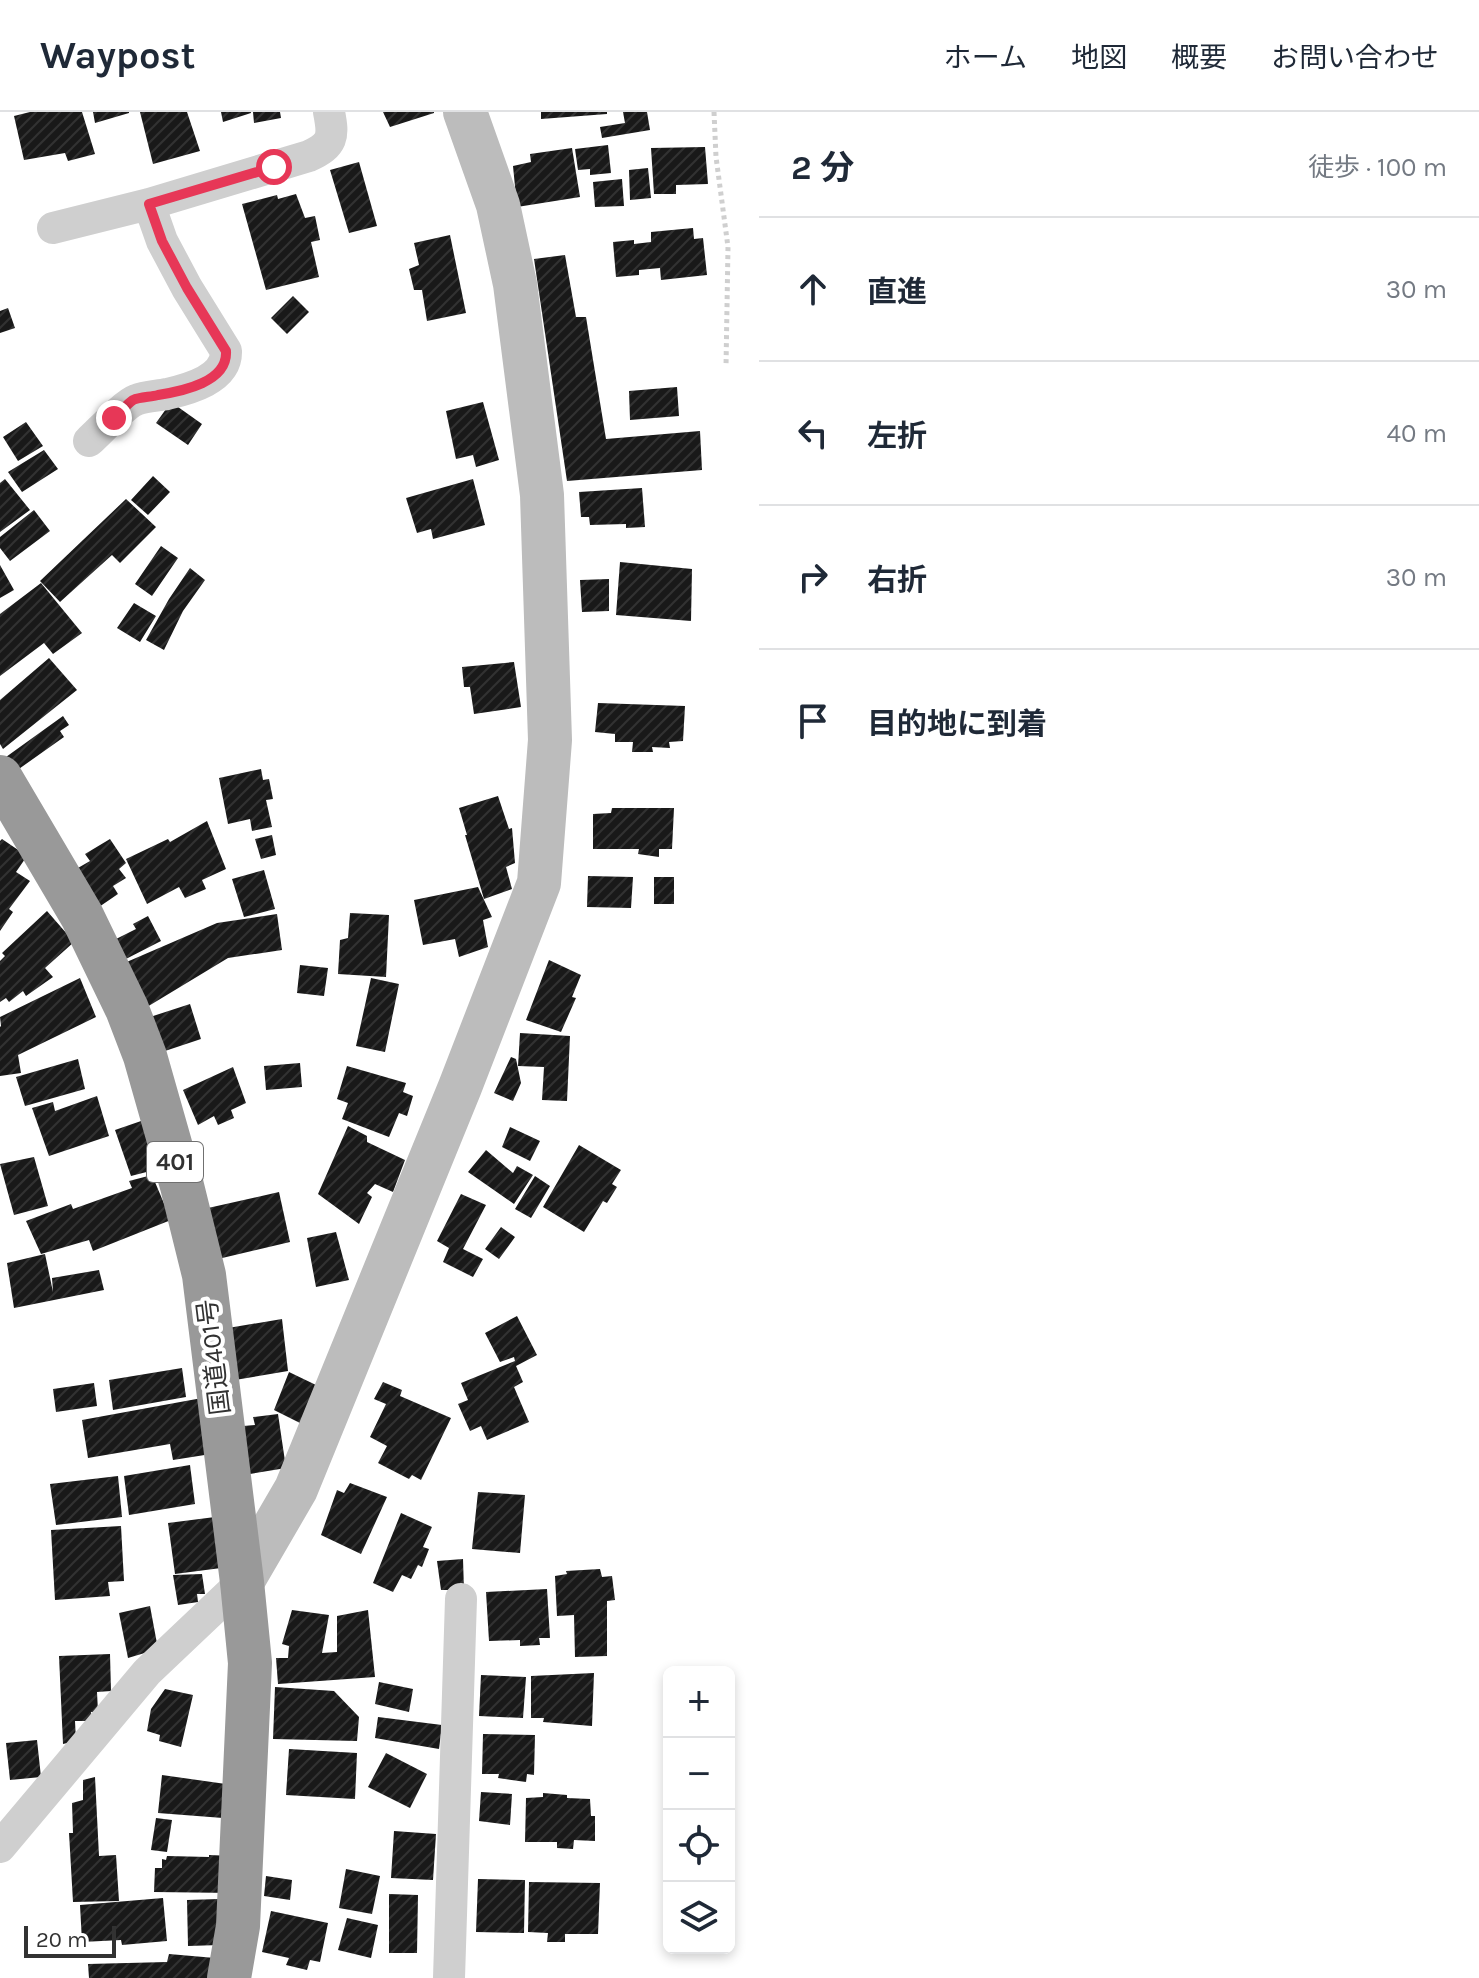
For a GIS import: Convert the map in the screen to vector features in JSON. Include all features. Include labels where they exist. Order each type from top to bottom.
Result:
[{"type":"highway","name":"国道401号","points":[[0,777],[82,916],[127,1009],[145,1056],[204,1275],[250,1663],[238,1926],[229,1978]]},
{"type":"street","points":[[53,228],[149,204],[324,149],[331,139],[329,112]]},
{"type":"street","points":[[0,1847],[147,1672],[242,1582],[296,1489],[460,1087],[539,883],[550,740],[542,495],[515,284],[498,205],[465,112]]},
{"type":"street","points":[[89,441],[134,400],[199,384],[218,374],[227,360],[226,351],[162,241],[149,204]]},
{"type":"street","points":[[449,1978],[461,1599]]},
{"type":"path","points":[[714,112],[716,157],[728,247],[726,367]]},
{"type":"building","points":[[30,112],[82,112],[95,154],[68,161],[65,153],[24,160],[14,116]]},
{"type":"building","points":[[93,112],[129,112],[129,113],[95,123]]},
{"type":"building","points":[[140,112],[187,112],[200,151],[153,164]]},
{"type":"building","points":[[221,112],[251,112],[251,113],[223,122]]},
{"type":"building","points":[[253,112],[280,112],[281,118],[254,123]]},
{"type":"building","points":[[383,112],[434,112],[434,113],[390,127]]},
{"type":"building","points":[[541,112],[607,112],[607,114],[541,119]]},
{"type":"building","points":[[623,112],[647,112],[650,130],[602,138],[600,127],[625,123]]},
{"type":"building","points":[[608,145],[611,173],[590,175],[590,169],[578,170],[575,149]]},
{"type":"building","points":[[705,147],[708,184],[676,185],[676,194],[654,194],[651,148]]},
{"type":"building","points":[[572,148],[580,197],[517,207],[513,166],[531,162],[530,154]]},
{"type":"building","points":[[359,162],[377,226],[349,233],[330,170]]},
{"type":"building","points":[[648,168],[651,198],[630,200],[629,170]]},
{"type":"building","points":[[622,179],[624,206],[595,207],[593,182]]},
{"type":"building","points":[[296,194],[305,218],[315,216],[320,240],[311,242],[319,277],[266,290],[242,204],[277,195],[278,199]]},
{"type":"building","points":[[693,228],[694,239],[703,238],[707,275],[661,280],[660,268],[639,270],[639,275],[616,277],[613,242],[651,242],[651,232]]},
{"type":"building","points":[[450,235],[466,313],[427,321],[422,290],[414,290],[409,269],[419,265],[414,243]]},
{"type":"building","points":[[565,255],[576,317],[586,317],[606,439],[700,431],[702,470],[567,481],[534,259]]},
{"type":"building","points":[[293,296],[309,312],[287,334],[271,318]]},
{"type":"building","points":[[8,308],[15,328],[0,333],[0,311]]},
{"type":"building","points":[[677,387],[679,416],[630,420],[629,391]]},
{"type":"building","points":[[171,402],[202,424],[188,445],[156,423]]},
{"type":"building","points":[[483,402],[499,460],[476,467],[473,455],[456,459],[446,411]]},
{"type":"building","points":[[26,422],[43,446],[18,461],[3,437]]},
{"type":"building","points":[[44,450],[58,469],[22,492],[8,472]]},
{"type":"building","points":[[153,476],[170,492],[148,515],[131,500]]},
{"type":"building","points":[[5,479],[30,510],[0,532],[0,483]]},
{"type":"building","points":[[473,479],[485,525],[433,539],[431,529],[417,533],[406,498]]},
{"type":"building","points":[[642,488],[645,527],[590,525],[589,517],[581,517],[579,492]]},
{"type":"building","points":[[126,499],[156,527],[120,563],[112,555],[60,602],[40,581]]},
{"type":"building","points":[[34,510],[50,531],[10,561],[0,548],[0,537]]},
{"type":"building","points":[[161,546],[178,558],[152,596],[135,584]]},
{"type":"building","points":[[620,562],[692,569],[691,621],[616,615]]},
{"type":"building","points":[[0,565],[14,590],[0,598]]},
{"type":"building","points":[[190,568],[205,580],[183,611],[164,650],[146,640]]},
{"type":"building","points":[[609,579],[609,611],[582,612],[580,580]]},
{"type":"building","points":[[41,583],[82,633],[53,654],[44,643],[0,676],[0,614]]},
{"type":"building","points":[[134,603],[156,616],[140,642],[117,628]]},
{"type":"building","points":[[49,658],[77,690],[3,749],[0,744],[0,700]]},
{"type":"building","points":[[514,662],[521,707],[474,714],[470,687],[464,687],[462,667]]},
{"type":"building","points":[[598,703],[685,706],[683,741],[669,742],[670,748],[652,747],[653,752],[632,752],[633,742],[615,742],[615,734],[595,732]]},
{"type":"building","points":[[63,716],[69,725],[60,731],[64,737],[16,771],[6,757]]},
{"type":"building","points":[[261,769],[263,780],[269,779],[273,799],[266,800],[272,827],[252,831],[250,819],[228,824],[219,778]]},
{"type":"building","points":[[498,796],[509,829],[512,828],[515,863],[506,867],[512,889],[484,899],[459,808]]},
{"type":"building","points":[[612,808],[674,808],[672,849],[659,849],[659,857],[638,854],[639,849],[593,849],[593,814],[611,813]]},
{"type":"building","points":[[207,821],[226,869],[202,880],[206,889],[185,898],[179,887],[147,904],[126,859],[168,839],[170,842]]},
{"type":"building","points":[[272,835],[276,855],[261,859],[255,839]]},
{"type":"building","points":[[2,839],[27,856],[16,872],[30,881],[9,909],[13,912],[0,931],[0,841]]},
{"type":"building","points":[[110,839],[126,863],[119,869],[126,878],[113,886],[118,894],[96,909],[71,872],[90,861],[85,854]]},
{"type":"building","points":[[264,870],[275,909],[244,917],[232,879]]},
{"type":"building","points":[[588,876],[633,877],[631,908],[587,907]]},
{"type":"building","points":[[654,877],[674,877],[674,904],[654,904]]},
{"type":"building","points":[[478,887],[492,917],[483,920],[488,947],[459,957],[455,939],[423,945],[414,900]]},
{"type":"building","points":[[47,911],[74,942],[45,968],[53,977],[26,996],[23,991],[9,1002],[6,998],[0,1002],[0,961],[5,956],[2,953]]},
{"type":"building","points":[[350,913],[389,915],[386,977],[338,974],[340,940],[348,938]]},
{"type":"building","points":[[277,914],[282,950],[228,958],[142,1010],[122,964],[217,923]]},
{"type":"building","points":[[148,916],[161,941],[122,961],[112,941],[136,929],[133,924]]},
{"type":"building","points":[[549,960],[581,975],[572,997],[576,998],[561,1032],[526,1020]]},
{"type":"building","points":[[300,965],[328,968],[324,996],[297,993]]},
{"type":"building","points":[[80,978],[96,1017],[18,1055],[21,1073],[0,1076],[0,1017]]},
{"type":"building","points":[[371,978],[399,984],[385,1052],[356,1046]]},
{"type":"building","points":[[190,1004],[201,1039],[162,1052],[150,1017]]},
{"type":"building","points":[[520,1033],[570,1036],[567,1101],[542,1100],[544,1067],[518,1066]]},
{"type":"building","points":[[511,1057],[516,1059],[521,1083],[513,1101],[494,1093]]},
{"type":"building","points":[[78,1059],[85,1089],[25,1106],[16,1077]]},
{"type":"building","points":[[300,1063],[302,1087],[266,1090],[264,1066]]},
{"type":"building","points":[[347,1066],[406,1083],[403,1092],[413,1096],[407,1116],[399,1113],[389,1137],[342,1119],[348,1103],[337,1099]]},
{"type":"building","points":[[233,1067],[246,1103],[231,1110],[234,1118],[218,1125],[214,1116],[198,1125],[183,1090]]},
{"type":"building","points":[[97,1096],[109,1136],[49,1156],[32,1108],[53,1102],[55,1111]]},
{"type":"building","points":[[144,1120],[162,1168],[131,1176],[115,1130]]},
{"type":"building","points":[[348,1126],[367,1136],[367,1142],[405,1160],[393,1192],[375,1184],[367,1193],[372,1197],[359,1224],[318,1194]]},
{"type":"building","points":[[510,1127],[540,1141],[530,1161],[502,1147]]},
{"type":"building","points":[[579,1145],[621,1170],[612,1184],[617,1187],[607,1203],[603,1201],[584,1232],[543,1207]]},
{"type":"building","points":[[486,1150],[513,1173],[517,1166],[533,1175],[514,1204],[468,1172]]},
{"type":"building","points":[[34,1157],[48,1206],[14,1215],[0,1164]]},
{"type":"building","points":[[152,1175],[171,1220],[93,1251],[89,1240],[41,1254],[26,1221],[71,1204],[73,1209],[132,1188],[129,1181]]},
{"type":"building","points":[[535,1176],[550,1186],[531,1218],[515,1209]]},
{"type":"building","points":[[279,1192],[290,1242],[218,1259],[208,1208]]},
{"type":"building","points":[[461,1194],[486,1205],[463,1249],[483,1259],[473,1277],[443,1262],[449,1248],[437,1241]]},
{"type":"building","points":[[501,1227],[515,1237],[499,1259],[485,1249]]},
{"type":"building","points":[[336,1232],[349,1280],[316,1287],[307,1238]]},
{"type":"building","points":[[45,1254],[53,1292],[52,1278],[99,1270],[104,1290],[14,1308],[7,1263]]},
{"type":"building","points":[[517,1316],[537,1355],[516,1366],[523,1382],[514,1387],[529,1422],[487,1440],[481,1426],[470,1431],[458,1404],[468,1400],[461,1383],[515,1361],[514,1357],[500,1362],[485,1333]]},
{"type":"building","points":[[282,1319],[288,1371],[235,1380],[228,1328]]},
{"type":"building","points":[[182,1368],[186,1397],[113,1410],[109,1380]]},
{"type":"building","points":[[289,1372],[316,1385],[300,1423],[274,1410]]},
{"type":"building","points":[[383,1382],[402,1390],[400,1396],[451,1418],[421,1480],[412,1475],[409,1479],[378,1463],[387,1446],[370,1437],[386,1404],[374,1399]]},
{"type":"building","points":[[94,1383],[97,1406],[56,1412],[53,1389]]},
{"type":"building","points":[[202,1398],[211,1454],[173,1460],[170,1444],[88,1458],[82,1420]]},
{"type":"building","points":[[278,1414],[286,1468],[250,1474],[243,1426],[255,1425],[253,1417]]},
{"type":"building","points":[[190,1465],[195,1504],[129,1515],[124,1476]]},
{"type":"building","points":[[118,1476],[122,1517],[56,1525],[50,1484]]},
{"type":"building","points":[[350,1483],[387,1497],[361,1554],[321,1535],[337,1490],[344,1493]]},
{"type":"building","points":[[478,1492],[525,1495],[520,1553],[472,1549]]},
{"type":"building","points":[[401,1513],[432,1527],[423,1547],[429,1549],[422,1567],[418,1565],[411,1579],[402,1575],[393,1592],[373,1583]]},
{"type":"building","points":[[215,1517],[221,1568],[175,1574],[168,1523]]},
{"type":"building","points":[[121,1526],[124,1581],[108,1582],[110,1596],[55,1600],[51,1530]]},
{"type":"building","points":[[463,1559],[464,1590],[441,1590],[437,1561]]},
{"type":"building","points":[[600,1569],[602,1577],[612,1576],[615,1600],[607,1601],[607,1656],[575,1657],[574,1615],[557,1616],[555,1576],[567,1574],[566,1571]]},
{"type":"building","points":[[202,1574],[205,1594],[197,1594],[198,1602],[178,1605],[173,1575]]},
{"type":"building","points":[[547,1589],[550,1638],[539,1638],[540,1645],[520,1646],[520,1640],[489,1641],[486,1592]]},
{"type":"building","points":[[150,1606],[158,1649],[128,1658],[119,1613]]},
{"type":"building","points":[[292,1610],[329,1615],[322,1653],[337,1652],[337,1616],[368,1610],[375,1677],[278,1684],[276,1658],[288,1658],[289,1646],[282,1644]]},
{"type":"building","points":[[110,1654],[111,1691],[97,1692],[98,1712],[91,1712],[92,1721],[75,1721],[76,1741],[63,1744],[59,1656]]},
{"type":"building","points":[[594,1673],[592,1726],[543,1722],[544,1718],[531,1718],[531,1676]]},
{"type":"building","points":[[481,1675],[526,1677],[523,1718],[479,1716]]},
{"type":"building","points":[[379,1682],[413,1689],[409,1712],[375,1704]]},
{"type":"building","points":[[275,1687],[334,1691],[359,1717],[357,1741],[273,1739]]},
{"type":"building","points":[[165,1689],[193,1695],[181,1747],[159,1741],[160,1735],[147,1731],[151,1709]]},
{"type":"building","points":[[378,1717],[442,1725],[439,1749],[375,1738]]},
{"type":"building","points":[[483,1734],[535,1735],[534,1775],[527,1774],[526,1782],[498,1778],[499,1774],[482,1774]]},
{"type":"building","points":[[37,1740],[41,1777],[10,1780],[6,1743]]},
{"type":"building","points":[[289,1749],[357,1753],[355,1799],[286,1795]]},
{"type":"building","points":[[386,1753],[427,1774],[410,1808],[368,1787]]},
{"type":"building","points":[[162,1775],[240,1786],[236,1819],[158,1813]]},
{"type":"building","points":[[95,1777],[99,1856],[116,1855],[119,1901],[73,1902],[69,1833],[73,1833],[72,1803],[83,1800],[83,1780]]},
{"type":"building","points":[[481,1792],[512,1794],[510,1825],[479,1821]]},
{"type":"building","points":[[543,1793],[590,1799],[591,1816],[595,1816],[595,1841],[574,1840],[573,1849],[557,1848],[557,1842],[525,1842],[526,1798],[543,1797]]},
{"type":"building","points":[[156,1818],[172,1820],[167,1852],[151,1850]]},
{"type":"building","points":[[394,1831],[436,1834],[433,1880],[391,1878]]},
{"type":"building","points":[[167,1856],[233,1856],[233,1893],[154,1892],[155,1868],[162,1868],[162,1859],[166,1860]]},
{"type":"building","points":[[346,1869],[380,1876],[372,1914],[339,1908]]},
{"type":"building","points":[[266,1876],[292,1880],[290,1900],[264,1896]]},
{"type":"building","points":[[478,1879],[525,1880],[524,1933],[476,1932]]},
{"type":"building","points":[[529,1882],[600,1883],[598,1934],[565,1934],[565,1942],[547,1942],[548,1933],[528,1932]]},
{"type":"building","points":[[389,1894],[418,1895],[417,1953],[389,1953]]},
{"type":"building","points":[[163,1898],[167,1941],[122,1945],[121,1940],[82,1942],[80,1905]]},
{"type":"building","points":[[219,1899],[220,1945],[188,1946],[187,1900]]},
{"type":"building","points":[[271,1911],[328,1923],[320,1962],[310,1960],[307,1970],[286,1965],[289,1958],[262,1952]]},
{"type":"building","points":[[347,1918],[378,1925],[371,1958],[338,1950]]},
{"type":"building","points":[[169,1954],[215,1958],[212,1978],[89,1978],[88,1964],[167,1962]]},
{"type":"route","points":[[114,418],[134,400],[199,384],[218,374],[227,360],[226,351],[162,241],[149,204],[274,167]]}]
